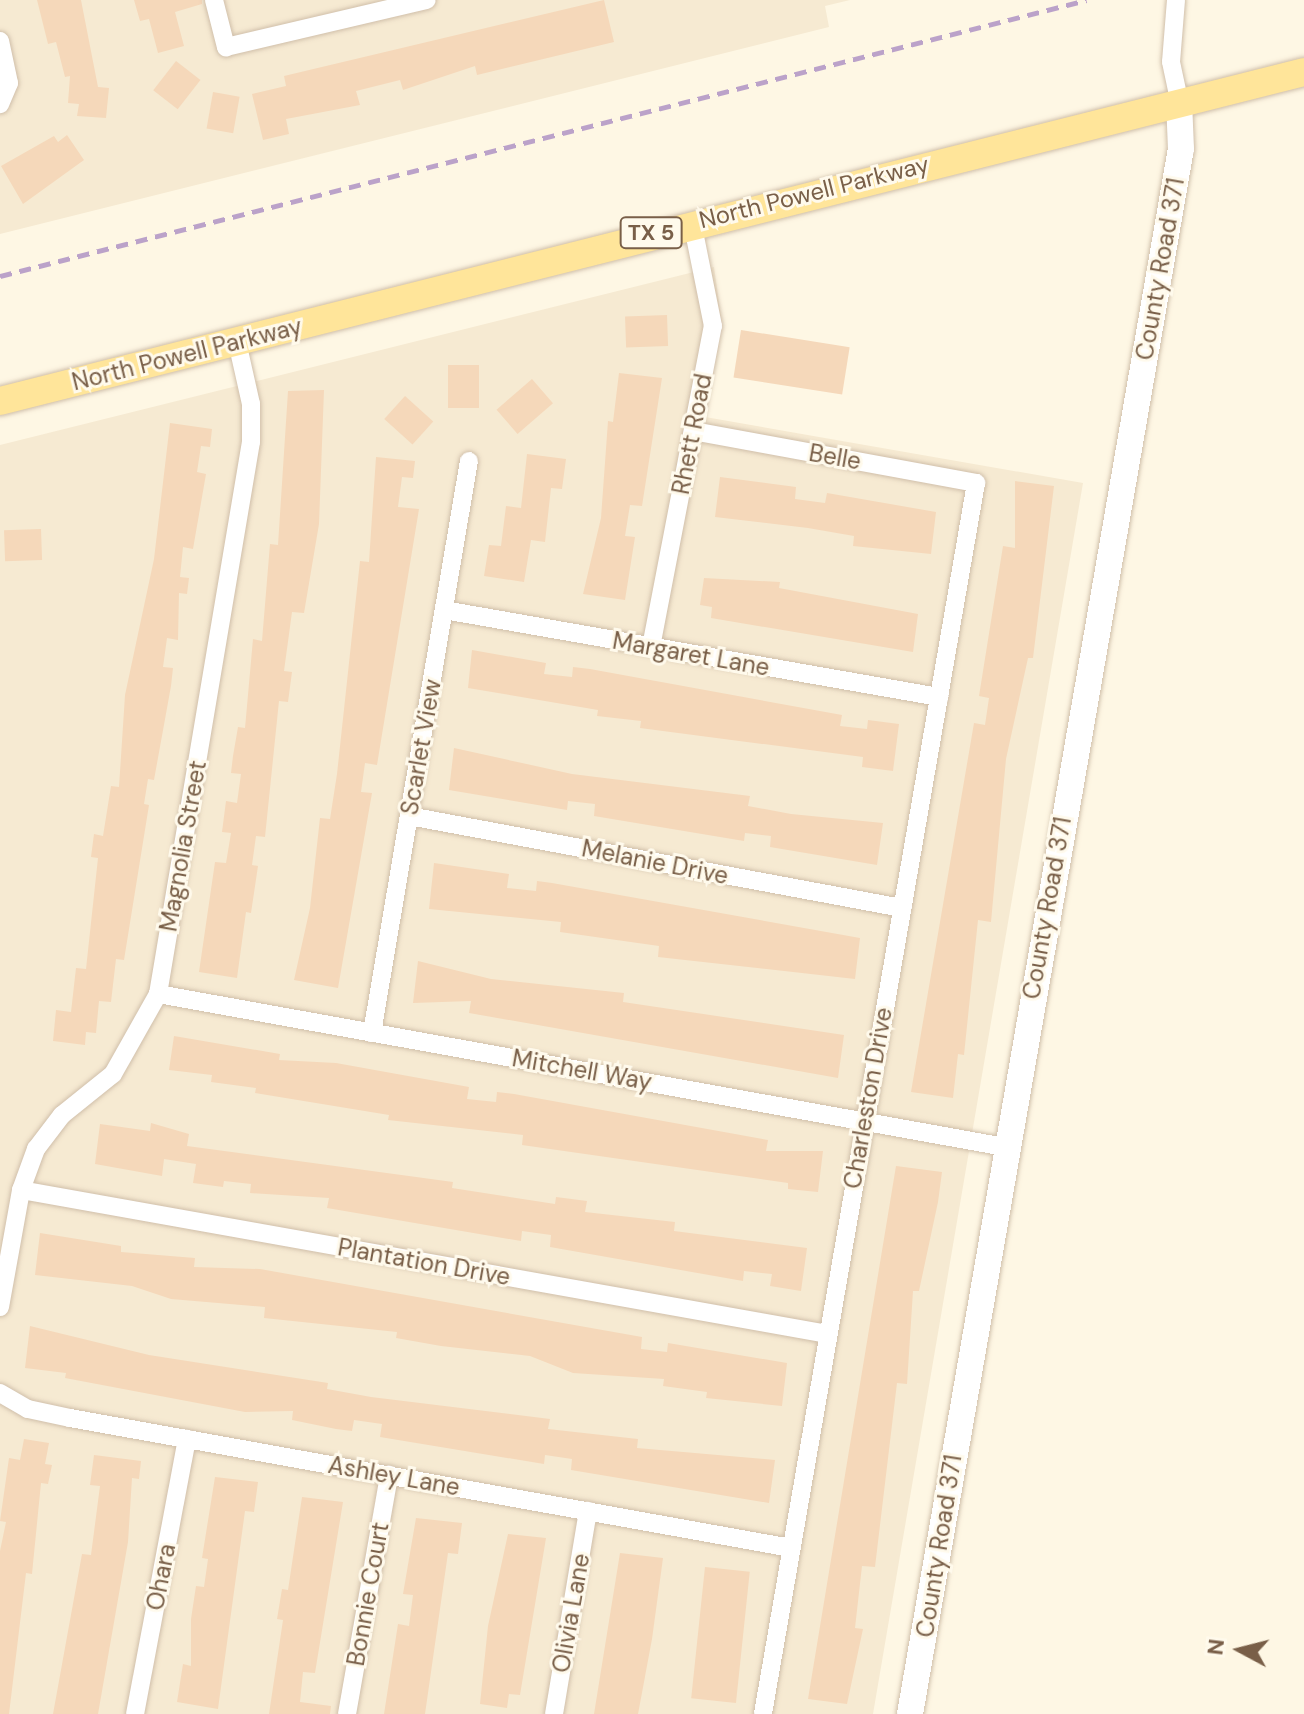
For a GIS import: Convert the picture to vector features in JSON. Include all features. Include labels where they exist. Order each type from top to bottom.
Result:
[{"type":"main road","name":"North Powell Parkway","points":[[0,401],[692,222],[1304,72]]},
{"type":"street","points":[[214,0],[226,47],[427,0]]},
{"type":"street","points":[[1176,0],[1171,62],[1179,101]]},
{"type":"street","points":[[0,41],[4,100]]},
{"type":"street","name":"County Road 371","points":[[910,1714],[1005,1147],[1181,149],[1179,101]]},
{"type":"street","name":"Rhett Road","points":[[651,647],[713,326],[692,222]]},
{"type":"street","name":"Magnolia Street","points":[[0,1307],[21,1190],[36,1149],[62,1115],[113,1074],[158,994],[251,442],[251,404],[237,342]]},
{"type":"street","name":"Belle","points":[[693,431],[976,483]]},
{"type":"street","name":"Scarlet View","points":[[372,1033],[469,461]]},
{"type":"street","name":"Charleston Drive","points":[[763,1714],[976,483]]},
{"type":"street","name":"Margaret Lane","points":[[444,610],[939,697]]},
{"type":"street","name":"Melanie Drive","points":[[409,816],[902,908]]},
{"type":"street","name":"Mitchell Way","points":[[158,994],[1005,1147]]},
{"type":"street","name":"Plantation Drive","points":[[21,1190],[828,1334]]},
{"type":"street","name":"Ashley Lane","points":[[0,1393],[28,1409],[791,1548]]},
{"type":"street","name":"Ohara","points":[[135,1714],[187,1439]]},
{"type":"street","name":"Bonnie Court","points":[[347,1714],[389,1475]]},
{"type":"street","name":"Olivia Lane","points":[[554,1714],[588,1511]]},
{"type":"shaded area","points":[[0,0],[850,0],[825,6],[829,27],[0,234]]},
{"type":"shaded area","points":[[714,267],[722,323],[705,417],[1083,483],[873,1714],[0,1714],[0,445]]},
{"type":"building","points":[[37,0],[81,0],[98,87],[109,88],[106,118],[77,116],[79,104],[68,103],[70,76],[65,77],[56,42],[48,44]]},
{"type":"building","points":[[134,0],[202,0],[202,4],[175,12],[184,46],[158,53],[149,19],[140,21]]},
{"type":"building","points":[[604,0],[614,42],[477,75],[475,66],[403,90],[400,80],[356,91],[360,105],[286,119],[289,134],[263,140],[252,94],[286,86],[284,76]]},
{"type":"building","points":[[176,61],[200,80],[178,109],[153,90]]},
{"type":"building","points":[[213,92],[240,97],[233,133],[207,128]]},
{"type":"building","points":[[67,135],[84,160],[23,204],[1,166],[54,136],[58,142]]},
{"type":"building","points":[[667,315],[668,346],[626,347],[625,316]]},
{"type":"building","points":[[741,330],[850,347],[842,395],[733,377]]},
{"type":"building","points":[[448,365],[479,365],[479,408],[448,408]]},
{"type":"building","points":[[619,373],[662,378],[642,506],[630,505],[625,536],[635,537],[625,600],[583,594],[601,518],[608,421],[613,422]]},
{"type":"building","points":[[532,379],[553,403],[518,434],[497,410]]},
{"type":"building","points":[[324,390],[319,524],[304,613],[292,612],[284,671],[292,672],[288,702],[279,701],[265,837],[256,836],[252,865],[258,866],[251,913],[246,912],[237,978],[199,972],[215,862],[226,863],[231,833],[222,832],[226,801],[237,803],[241,774],[231,773],[233,756],[238,727],[245,728],[253,639],[262,641],[270,544],[278,545],[288,391]]},
{"type":"building","points":[[405,396],[433,421],[412,444],[384,419]]},
{"type":"building","points":[[170,423],[212,429],[210,447],[201,446],[197,472],[206,474],[193,549],[183,547],[180,577],[189,578],[187,594],[179,593],[178,640],[167,638],[163,667],[173,668],[171,686],[154,780],[148,779],[144,804],[149,805],[124,960],[116,959],[111,1002],[99,1001],[96,1033],[86,1032],[85,1045],[53,1041],[56,1010],[71,1012],[76,968],[86,969],[98,858],[91,857],[94,834],[103,836],[111,786],[119,787],[125,695],[154,559]]},
{"type":"building","points":[[527,454],[566,459],[562,489],[551,488],[545,542],[531,540],[524,582],[484,576],[489,545],[501,546],[506,506],[521,508]]},
{"type":"building","points":[[376,457],[415,461],[413,478],[402,477],[398,507],[419,509],[377,765],[365,763],[361,792],[372,793],[338,988],[294,980],[310,908],[320,818],[330,819],[360,561],[369,562]]},
{"type":"building","points":[[720,477],[796,487],[795,499],[825,503],[827,493],[936,512],[931,554],[853,546],[854,536],[715,517]]},
{"type":"building","points":[[1015,481],[1054,486],[1033,658],[1028,658],[1006,759],[991,922],[978,920],[964,1055],[958,1054],[953,1098],[911,1092],[974,723],[985,725],[989,698],[979,696],[1003,546],[1015,548]]},
{"type":"building","points":[[41,529],[42,560],[5,561],[4,530]]},
{"type":"building","points":[[704,578],[780,582],[779,588],[918,614],[913,652],[711,618],[712,607],[700,605]]},
{"type":"building","points":[[472,650],[546,663],[544,674],[572,677],[573,667],[590,669],[842,715],[840,726],[867,729],[868,720],[899,724],[893,771],[862,767],[863,757],[640,728],[641,721],[597,716],[598,710],[468,688]]},
{"type":"building","points":[[454,748],[572,774],[750,796],[748,806],[791,814],[883,823],[877,865],[770,847],[771,836],[745,833],[744,841],[594,816],[595,804],[568,801],[567,810],[449,790]]},
{"type":"building","points":[[434,863],[509,874],[507,888],[536,891],[537,881],[552,883],[860,938],[855,979],[658,957],[659,946],[560,932],[561,922],[429,909]]},
{"type":"building","points":[[418,961],[491,979],[624,993],[623,1002],[844,1035],[838,1078],[469,1013],[471,1001],[413,1003]]},
{"type":"building","points":[[174,1036],[280,1054],[279,1060],[336,1063],[469,1087],[467,1099],[496,1102],[497,1092],[514,1094],[768,1140],[766,1151],[823,1151],[818,1192],[788,1189],[788,1183],[522,1145],[523,1135],[388,1120],[389,1115],[255,1093],[256,1088],[211,1082],[212,1075],[169,1070]]},
{"type":"building","points":[[151,1123],[189,1134],[187,1146],[453,1182],[452,1188],[555,1204],[556,1197],[587,1201],[585,1212],[675,1222],[674,1231],[807,1248],[801,1291],[770,1286],[772,1274],[744,1271],[743,1281],[550,1247],[551,1235],[522,1231],[521,1241],[327,1208],[329,1198],[250,1193],[251,1184],[224,1181],[223,1187],[193,1183],[196,1164],[164,1159],[162,1176],[95,1164],[100,1124],[150,1131]]},
{"type":"building","points":[[896,1166],[942,1172],[919,1291],[913,1291],[907,1384],[897,1383],[875,1567],[862,1566],[855,1628],[863,1629],[847,1704],[808,1699]]},
{"type":"building","points":[[40,1233],[121,1246],[121,1252],[195,1258],[194,1267],[260,1269],[642,1337],[641,1349],[667,1352],[668,1343],[787,1363],[782,1406],[706,1398],[707,1392],[663,1386],[664,1379],[573,1373],[530,1356],[396,1338],[397,1332],[264,1318],[265,1307],[171,1299],[132,1286],[35,1275]]},
{"type":"building","points":[[30,1326],[149,1355],[328,1383],[327,1389],[371,1397],[550,1419],[548,1429],[638,1439],[637,1448],[775,1460],[769,1503],[571,1470],[572,1459],[545,1455],[544,1464],[380,1437],[382,1424],[354,1420],[352,1431],[336,1429],[292,1420],[293,1411],[245,1412],[65,1378],[66,1373],[25,1368]]},
{"type":"building","points":[[24,1439],[49,1443],[45,1464],[52,1465],[48,1484],[41,1483],[32,1574],[26,1573],[9,1714],[0,1714],[0,1551],[6,1522],[0,1521],[9,1458],[20,1460]]},
{"type":"building","points":[[94,1455],[141,1461],[139,1479],[132,1478],[128,1542],[98,1714],[53,1714],[82,1554],[91,1555],[100,1486],[90,1485]]},
{"type":"building","points":[[215,1477],[258,1482],[254,1512],[245,1511],[218,1709],[177,1702],[183,1664],[191,1666],[191,1619],[196,1586],[204,1587],[208,1559],[202,1558]]},
{"type":"building","points":[[302,1497],[343,1502],[315,1673],[303,1672],[300,1702],[331,1706],[330,1714],[269,1714],[283,1620],[277,1619],[282,1589],[288,1590]]},
{"type":"building","points":[[416,1518],[462,1523],[458,1554],[448,1553],[425,1714],[384,1714],[398,1624],[409,1626],[413,1595],[403,1594]]},
{"type":"building","points":[[508,1534],[546,1538],[520,1695],[509,1694],[507,1708],[480,1704],[488,1626]]},
{"type":"building","points":[[620,1553],[663,1558],[652,1639],[638,1714],[594,1714]]},
{"type":"building","points":[[705,1567],[750,1572],[736,1703],[691,1698]]},
{"type":"railway","points":[[0,276],[1087,0]]}]
